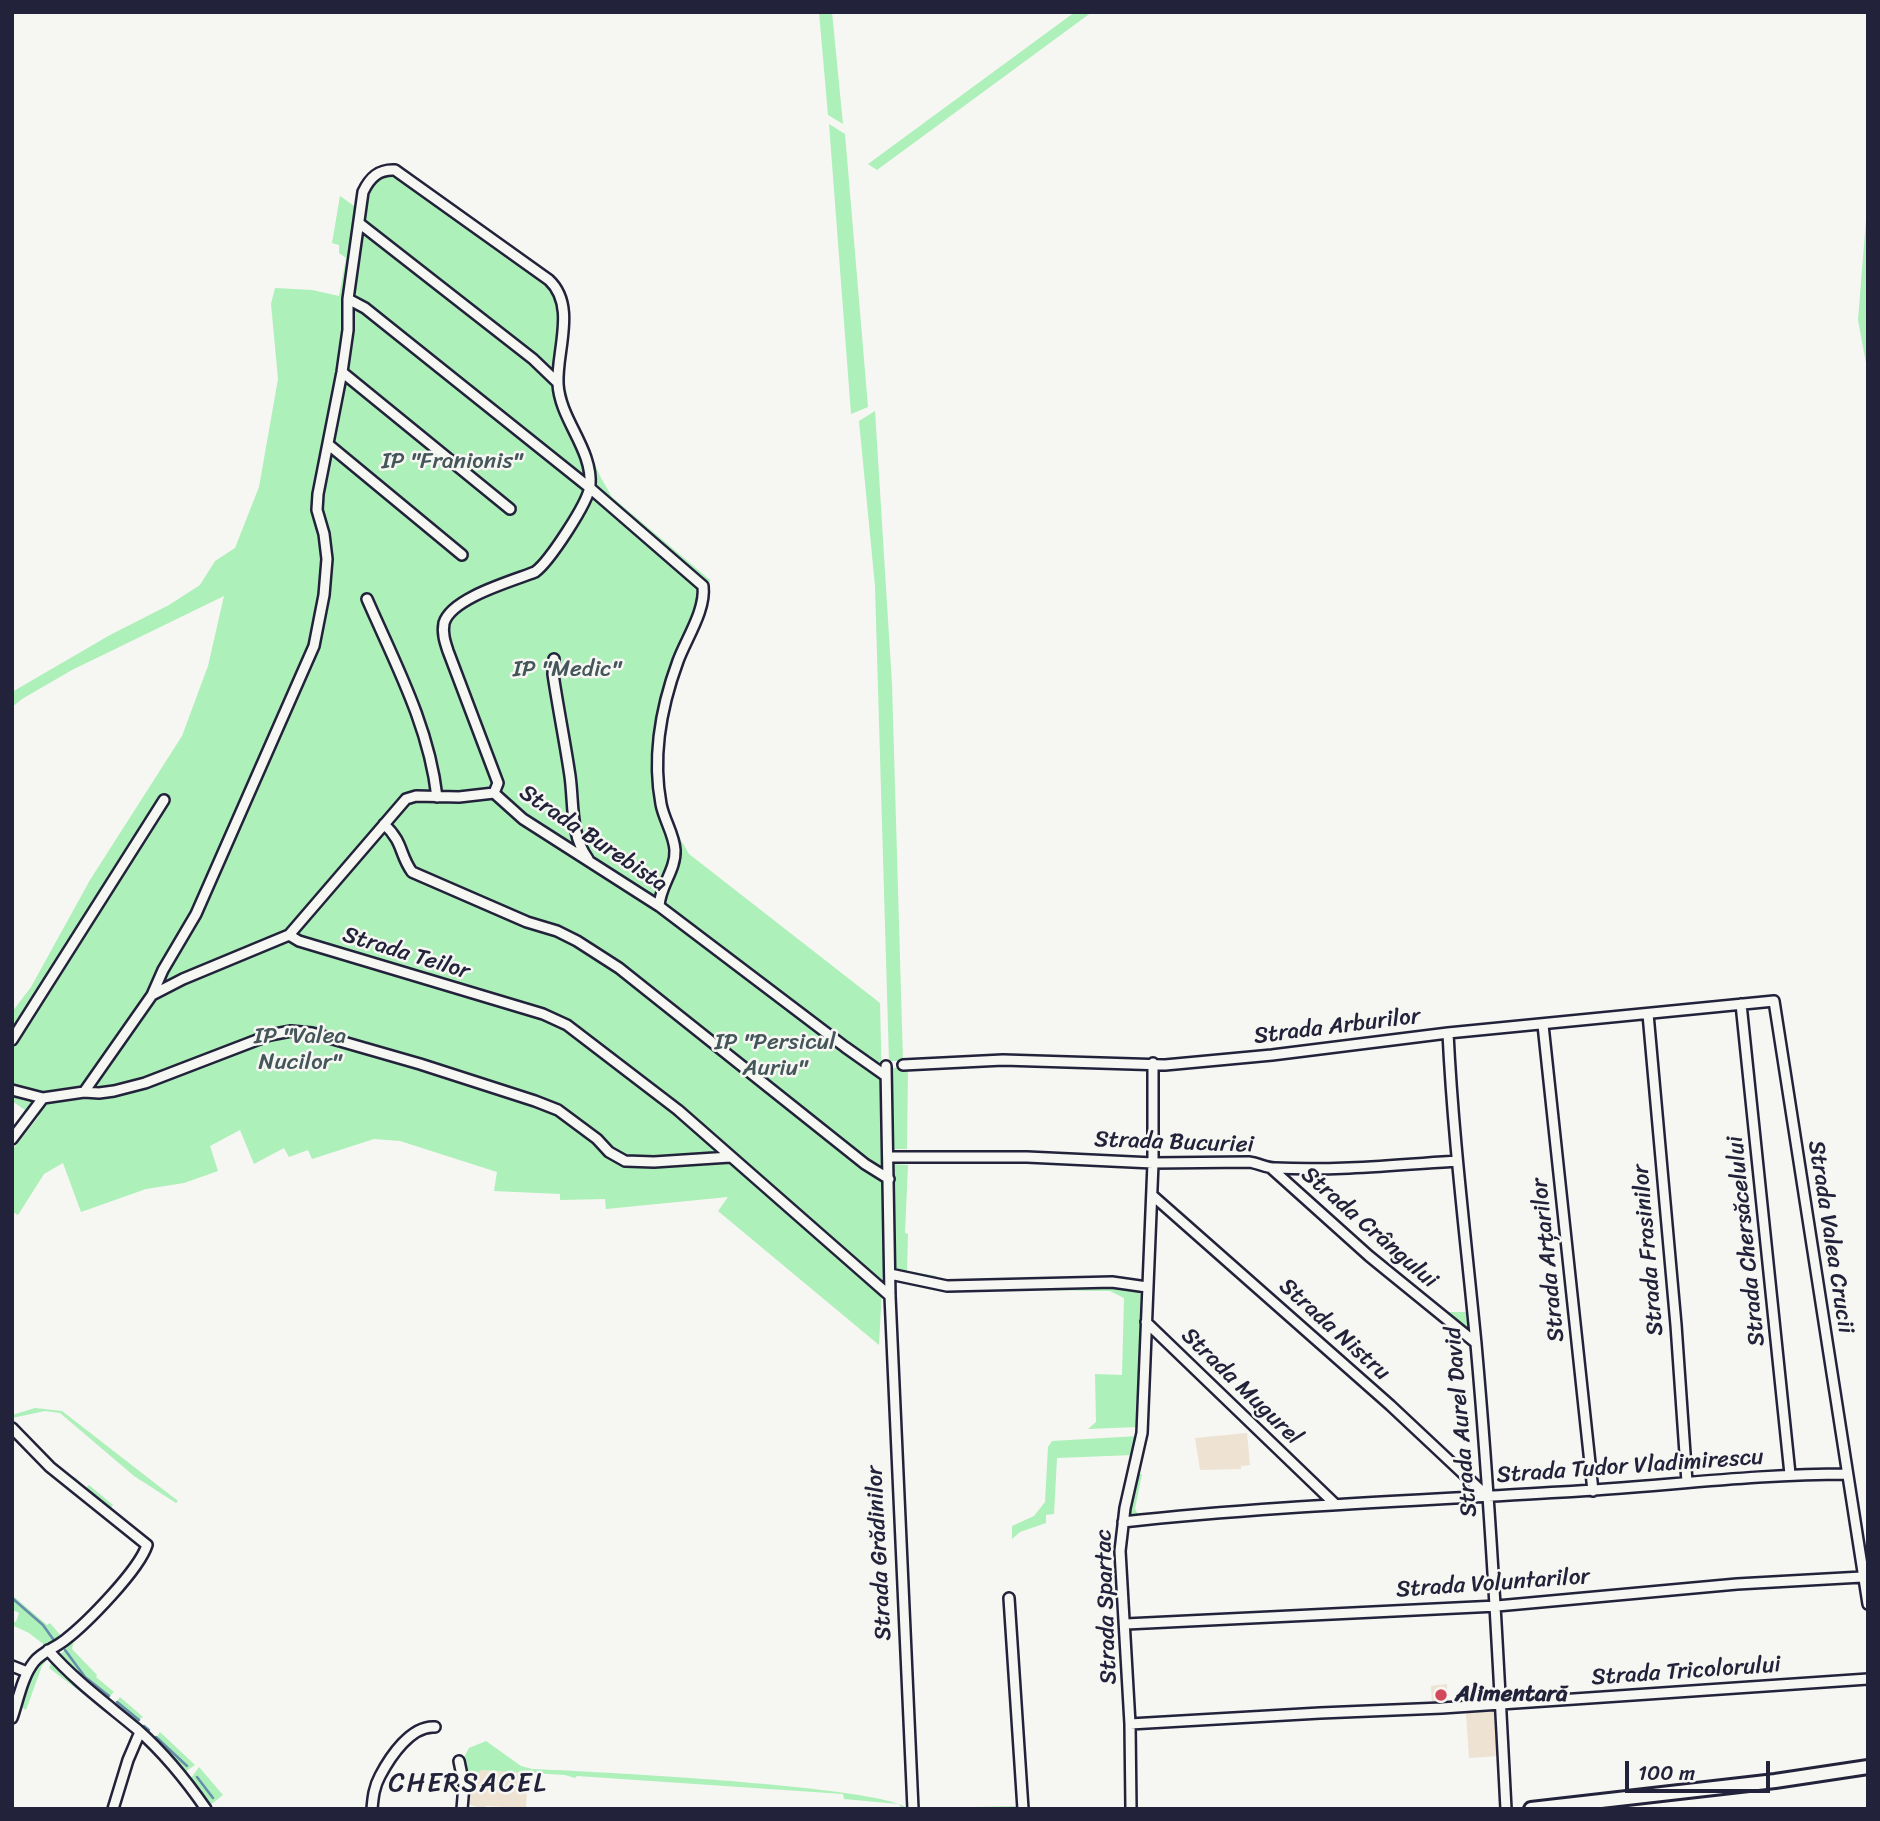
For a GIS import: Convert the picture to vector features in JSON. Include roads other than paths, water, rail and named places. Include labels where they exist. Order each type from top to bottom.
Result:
[{"type":"street","points":[[84,1092],[152,995],[163,970],[196,914],[314,646],[324,594],[327,559],[317,510],[318,494],[342,372],[348,330],[348,299],[363,192],[368,182],[380,172],[395,170],[549,280],[558,289],[562,307],[563,340],[558,383],[564,407],[589,466],[590,488],[545,565],[535,572],[462,603],[448,615],[444,624],[443,633],[448,651],[498,783],[494,793]]},
{"type":"street","points":[[359,222],[533,359],[558,383]]},
{"type":"street","points":[[348,299],[365,308],[590,488],[693,575],[704,589],[669,688],[659,738],[659,794],[664,819],[675,847],[673,863],[659,896],[659,906]]},
{"type":"street","points":[[342,372],[510,509]]},
{"type":"street","points":[[329,445],[462,555]]},
{"type":"street","points":[[367,599],[421,725],[430,754],[437,797]]},
{"type":"street","points":[[554,659],[553,674],[570,777],[576,836],[583,852],[592,863]]},
{"type":"street","name":"Strada Burebista","points":[[289,935],[406,800],[416,796],[459,797],[494,793],[523,819],[659,906],[834,1039],[886,1071]]},
{"type":"street","points":[[12,1040],[164,800]]},
{"type":"street","points":[[384,824],[400,844],[411,872],[578,941],[619,968],[865,1164],[889,1179]]},
{"type":"street","points":[[564,847],[569,846],[576,836]]},
{"type":"street","points":[[152,995],[289,935]]},
{"type":"street","name":"Strada Teilor","points":[[289,935],[299,941],[557,1019],[654,1090],[890,1296]]},
{"type":"street","name":"Strada Arburilor","points":[[904,1065],[1003,1060],[1165,1065],[1448,1033],[1774,1001]]},
{"type":"street","name":"Strada Valea Crucii","points":[[1774,1001],[1868,1604]]},
{"type":"street","name":"Strada Chersăcelului","points":[[1741,1004],[1790,1474]]},
{"type":"street","name":"Strada Frasinilor","points":[[1648,1014],[1687,1482]]},
{"type":"street","name":"Strada Arțarilor","points":[[1543,1025],[1593,1490]]},
{"type":"street","points":[[12,1090],[43,1098],[106,1092],[145,1083],[270,1035],[291,1031],[312,1033],[536,1101],[558,1110],[597,1139],[609,1152],[625,1161],[654,1162],[730,1157]]},
{"type":"street","name":"Strada Aurel David","points":[[1448,1033],[1451,1110],[1476,1343],[1497,1606],[1506,1809]]},
{"type":"street","points":[[1146,1322],[1153,1163],[1153,1063]]},
{"type":"street","name":"Strada Grădinilor","points":[[886,1071],[890,1296],[913,1809]]},
{"type":"street","points":[[12,1139],[43,1098]]},
{"type":"street","name":"Strada Bucuriei","points":[[889,1157],[1027,1157],[1153,1163],[1249,1162],[1271,1168],[1343,1169],[1457,1161]]},
{"type":"street","name":"Strada Crângului","points":[[1271,1168],[1378,1263],[1476,1343]]},
{"type":"street","name":"Strada Nistru","points":[[1152,1195],[1390,1405],[1479,1485],[1488,1497]]},
{"type":"street","points":[[890,1274],[947,1286],[1112,1282],[1147,1287]]},
{"type":"street","name":"Strada Mugurel","points":[[1146,1322],[1335,1504]]},
{"type":"street","name":"Strada Spartac","points":[[1130,1809],[1130,1724],[1120,1551],[1123,1522],[1142,1433],[1146,1322]]},
{"type":"street","points":[[12,1428],[50,1467],[147,1545],[134,1567],[83,1623],[68,1638],[34,1662],[27,1672],[12,1718]]},
{"type":"street","name":"Strada Tudor Vladimirescu","points":[[1123,1522],[1262,1508],[1488,1497],[1790,1474],[1847,1474]]},
{"type":"street","name":"Strada Voluntarilor","points":[[1126,1624],[1497,1606],[1670,1590],[1862,1577]]},
{"type":"street","points":[[1009,1598],[1023,1809]]},
{"type":"street","points":[[48,1650],[86,1688],[140,1732],[185,1779],[206,1809]]},
{"type":"street","points":[[12,1666],[27,1672]]},
{"type":"street","name":"Strada Tricolorului","points":[[1130,1724],[1501,1705],[1868,1679]]},
{"type":"street","points":[[372,1809],[379,1777],[393,1757],[420,1728],[435,1727]]},
{"type":"street","points":[[113,1809],[140,1732]]},
{"type":"street","points":[[459,1761],[464,1785],[462,1809]]},
{"type":"street","points":[[1531,1809],[1572,1807],[1868,1767]]},
{"type":"waterway","points":[[12,1598],[43,1625],[53,1639]]},
{"type":"waterway","points":[[65,1650],[85,1677],[109,1696]]},
{"type":"waterway","points":[[117,1702],[139,1720]]},
{"type":"waterway","points":[[144,1726],[149,1730]]},
{"type":"waterway","points":[[156,1737],[187,1766]]},
{"type":"waterway","points":[[197,1777],[213,1798]]},
{"type":"place","name":"Alimentară","points":[[1441,1695]]},
{"type":"district","name":"CHERSACEL","points":[[468,1784]]},
{"type":"park label","name":"IP \"Franionis\"","points":[[452,462]]},
{"type":"park label","name":"IP \"Medic\"","points":[[567,670]]},
{"type":"park label","name":"IP \"Valea Nucilor\"","points":[[300,1050]]},
{"type":"park label","name":"IP \"Persicul Auriu\"","points":[[775,1056]]}]
